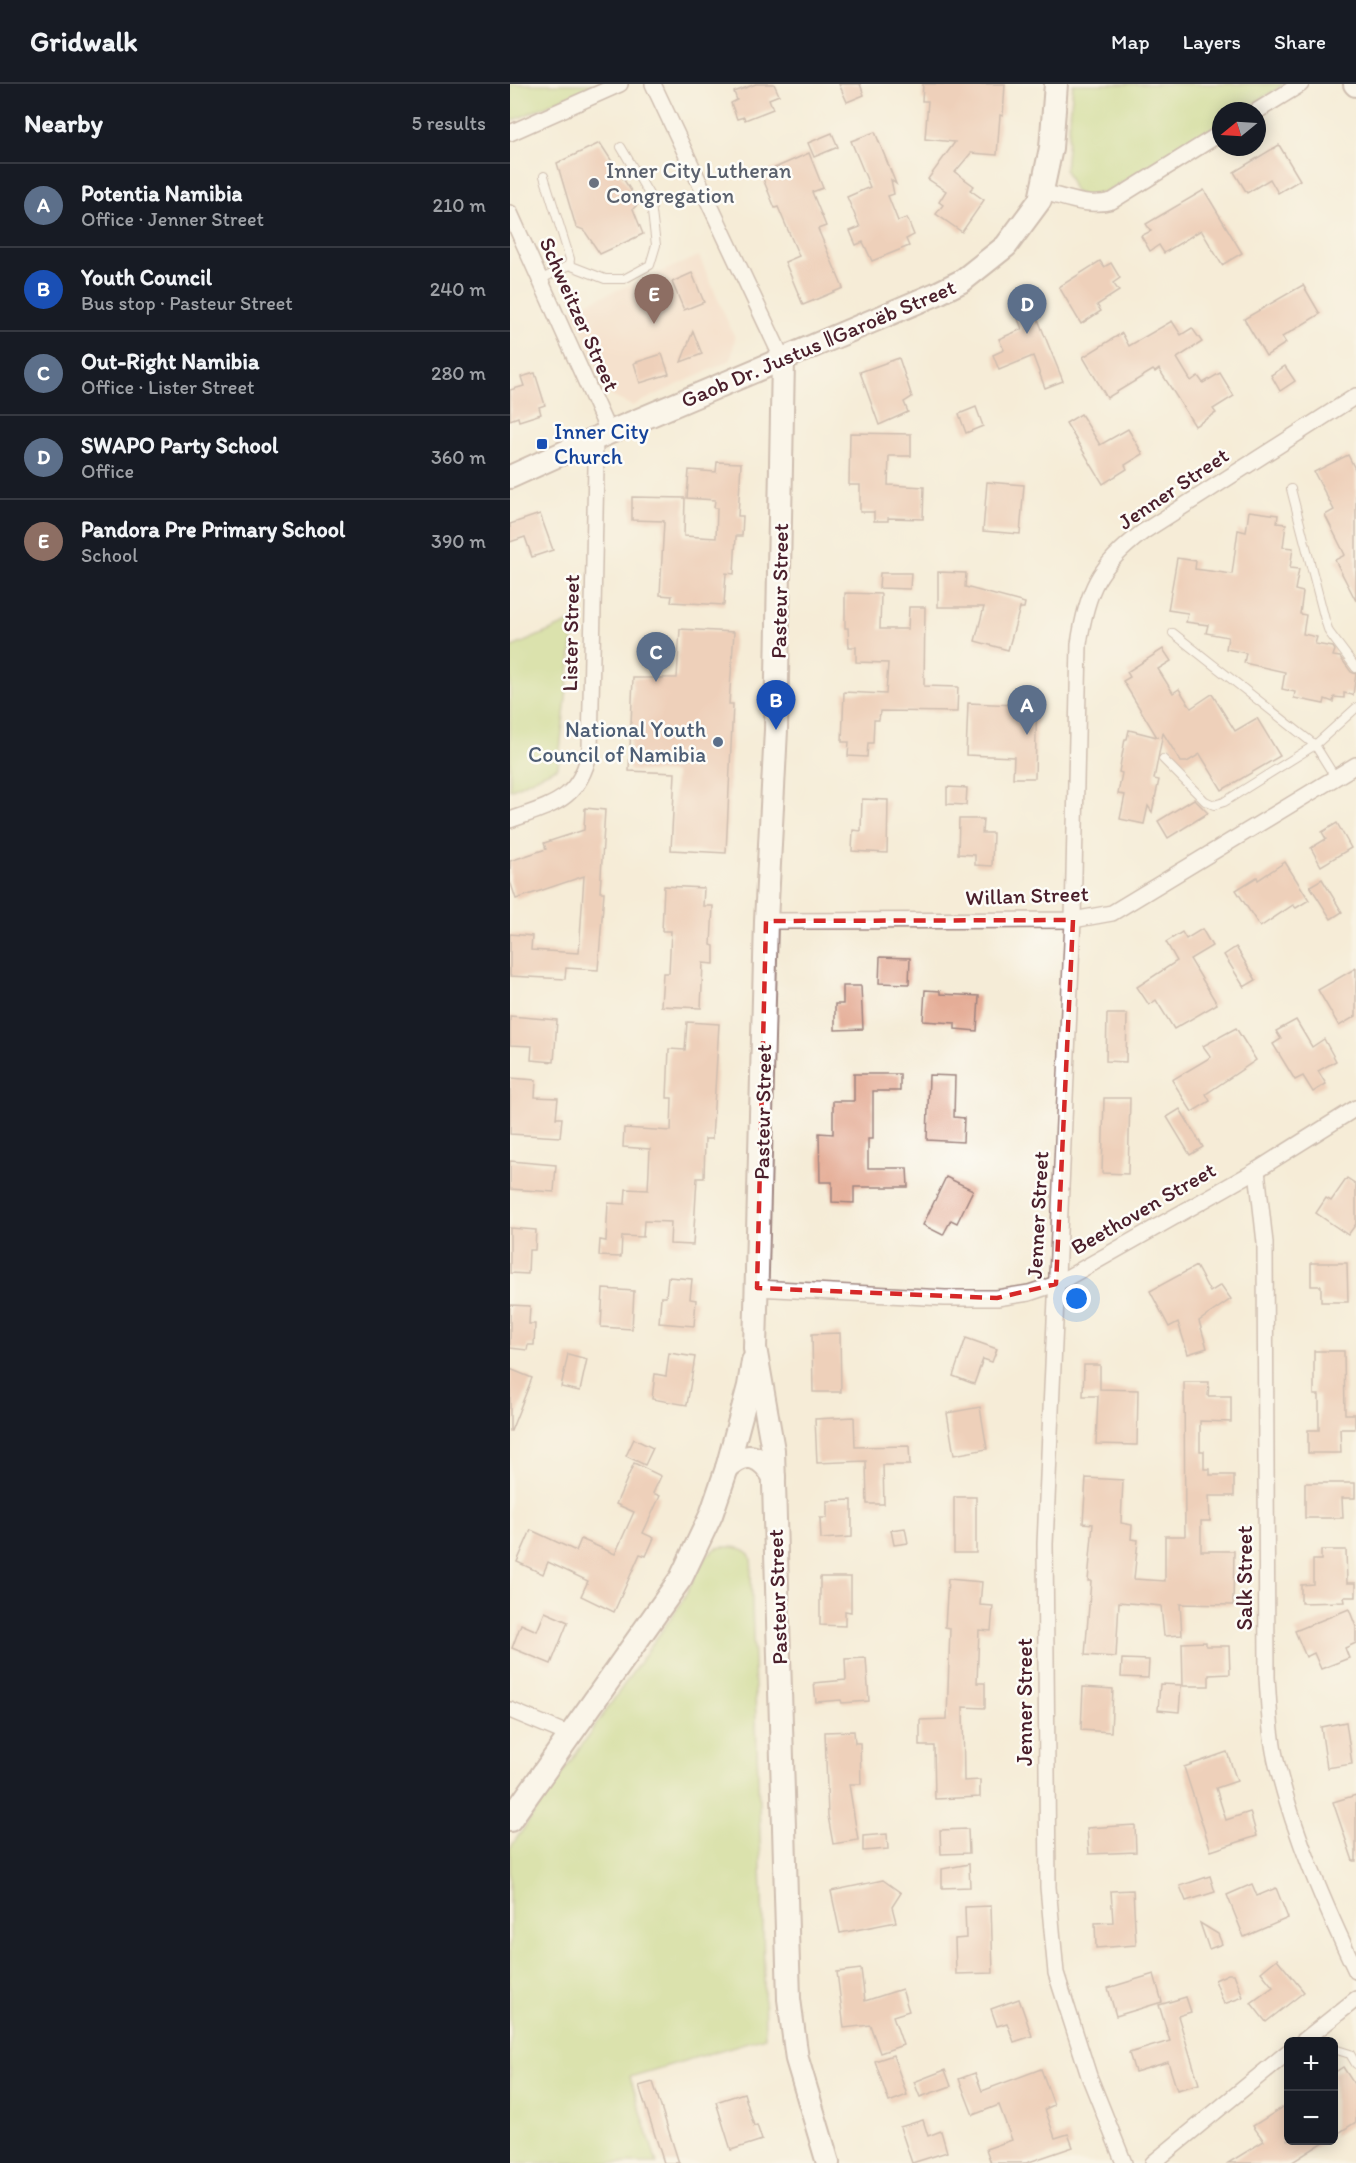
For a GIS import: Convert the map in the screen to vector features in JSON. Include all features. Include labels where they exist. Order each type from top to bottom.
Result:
[{"type":"main road","points":[[1043,192],[1051,148],[1056,84]]},
{"type":"main road","name":"Gaob Dr. Justus ǁGaroëb Street","points":[[510,477],[962,281],[1006,246],[1040,200],[1043,192]]},
{"type":"main road","name":"Pasteur Street","points":[[783,360],[776,730],[766,921],[755,1348],[768,1414],[774,1477],[789,1999],[797,2059],[828,2163]]},
{"type":"main road","points":[[510,1820],[681,1578],[711,1515],[727,1468],[749,1386],[755,1348]]},
{"type":"main road","points":[[727,1468],[735,1460],[755,1457],[766,1464],[774,1477]]},
{"type":"street","points":[[510,133],[621,84]]},
{"type":"street","name":"Pasteur Street","points":[[653,84],[783,360]]},
{"type":"street","points":[[1266,105],[1300,84]]},
{"type":"street","points":[[1043,192],[1089,205],[1112,201],[1212,139]]},
{"type":"street","name":"Schweitzer Street","points":[[510,213],[540,280],[601,436]]},
{"type":"street","name":"Jenner Street","points":[[1124,2163],[1089,2076],[1056,1973],[1047,1887],[1045,1544],[1073,920],[1079,644],[1083,617],[1097,577],[1127,544],[1356,396]]},
{"type":"street","name":"Lister Street","points":[[510,820],[553,804],[568,794],[587,768],[591,738],[596,467],[601,436]]},
{"type":"street","name":"Willan Street","points":[[766,921],[1073,920],[1112,913],[1356,765]]},
{"type":"street","name":"Beethoven Street","points":[[757,1288],[945,1298],[986,1298],[1029,1293],[1056,1284],[1257,1170],[1356,1108]]},
{"type":"street","name":"Salk Street","points":[[1257,1170],[1265,1243],[1267,1677],[1270,1721],[1277,1767],[1304,1852],[1332,1921],[1356,1971]]},
{"type":"street","points":[[510,1710],[570,1735]]},
{"type":"street","points":[[1308,2037],[1356,1999]]},
{"type":"street","points":[[1153,2163],[1284,2055]]},
{"type":"lane","points":[[540,280],[570,265],[605,279],[624,279],[650,265],[656,245],[650,196],[621,147]]},
{"type":"lane","points":[[544,176],[570,265]]},
{"type":"lane","points":[[1291,489],[1324,620],[1329,632],[1356,668]]},
{"type":"lane","points":[[1173,633],[1315,745],[1335,777]]},
{"type":"lane","points":[[1163,759],[1205,801],[1214,805],[1224,802],[1315,745],[1356,708]]},
{"type":"lane","points":[[1338,2050],[1350,2054],[1356,2064]]},
{"type":"highlighted area","points":[[1073,920],[1056,1284],[997,1298],[757,1288],[766,921]]},
{"type":"shaded area","points":[[699,256],[735,338],[731,360],[632,406],[611,396],[572,309]]},
{"type":"green space","points":[[510,84],[595,84],[510,122]]},
{"type":"green space","points":[[1073,84],[1285,84],[1256,102],[1212,102],[1212,129],[1106,192],[1088,197],[1075,192],[1065,170]]},
{"type":"green space","points":[[575,620],[558,767],[510,790],[510,648]]},
{"type":"green space","points":[[717,1548],[743,1549],[750,1555],[752,1567],[765,2037],[630,2077],[657,2163],[510,2163],[510,1848],[681,1603],[705,1557]]},
{"type":"building","points":[[756,84],[774,84],[779,95],[769,99],[773,109],[745,120],[744,117],[737,119],[731,103],[737,100],[734,92]]},
{"type":"building","points":[[839,84],[860,84],[864,95],[847,102]]},
{"type":"building","points":[[923,84],[1005,84],[997,155],[971,153],[955,172],[974,186],[970,190],[984,200],[962,232],[936,214],[943,205],[939,202],[946,191],[928,179],[955,142],[925,139],[928,101],[922,101]]},
{"type":"building","points":[[875,132],[896,184],[891,180],[894,194],[888,196],[898,221],[907,218],[914,235],[906,239],[909,246],[872,261],[863,242],[856,245],[850,231],[860,227],[847,197],[870,187],[851,141]]},
{"type":"building","points":[[832,133],[838,147],[814,157],[808,143]]},
{"type":"building","name":"Inner City Lutheran Congregation","points":[[600,143],[639,203],[633,209],[643,234],[600,254],[584,230],[576,227],[557,163]]},
{"type":"building","points":[[1279,145],[1300,180],[1278,193],[1270,179],[1247,193],[1234,172],[1261,156],[1266,156],[1266,153]]},
{"type":"building","points":[[809,153],[823,188],[812,192],[826,226],[818,229],[843,288],[803,305],[785,262],[799,256],[761,174]]},
{"type":"building","points":[[1204,190],[1242,253],[1222,265],[1201,230],[1164,253],[1159,245],[1150,251],[1141,236],[1151,231],[1146,224]]},
{"type":"building","points":[[1100,261],[1104,267],[1111,263],[1120,278],[1113,283],[1119,291],[1097,305],[1101,311],[1081,324],[1059,287]]},
{"type":"building","points":[[692,273],[704,302],[684,310],[672,282]]},
{"type":"building","points":[[1303,285],[1320,314],[1282,337],[1286,343],[1266,356],[1244,319]]},
{"type":"building","points":[[1031,302],[1063,381],[1045,388],[1033,356],[999,370],[993,355],[1004,350],[999,339],[1022,329],[1014,309]]},
{"type":"building","points":[[1172,321],[1181,335],[1192,328],[1202,342],[1177,358],[1191,381],[1198,376],[1203,383],[1220,373],[1234,396],[1213,409],[1216,413],[1195,426],[1159,369],[1155,372],[1153,370],[1107,398],[1083,357],[1122,333],[1129,346]]},
{"type":"building","points":[[693,331],[702,354],[681,362]]},
{"type":"building","points":[[662,354],[669,374],[640,383],[634,363]]},
{"type":"building","points":[[899,358],[912,397],[904,402],[908,412],[879,425],[860,372]]},
{"type":"building","points":[[1285,366],[1295,381],[1280,391],[1271,375]]},
{"type":"building","points":[[535,373],[545,405],[539,407],[541,414],[519,421],[518,417],[510,420],[510,390],[524,386],[521,377]]},
{"type":"building","points":[[976,407],[983,426],[966,433],[959,414]]},
{"type":"building","points":[[1081,414],[1100,445],[1128,429],[1143,454],[1125,465],[1127,469],[1103,484],[1066,423]]},
{"type":"building","points":[[850,433],[911,434],[911,456],[889,456],[888,485],[924,487],[923,519],[888,518],[888,521],[874,521],[874,512],[860,512],[860,485],[849,485]]},
{"type":"building","points":[[1348,455],[1356,471],[1356,601],[1335,560],[1345,555],[1325,515],[1334,510],[1314,472]]},
{"type":"building","points":[[717,462],[741,463],[738,516],[743,516],[742,536],[736,536],[734,574],[726,573],[724,605],[671,602],[672,596],[660,595],[664,521],[632,520],[632,497],[685,498],[684,536],[716,538],[715,500],[687,498],[689,470],[716,472]]},
{"type":"building","points":[[987,482],[1024,485],[1020,534],[983,531]]},
{"type":"building","points":[[1249,511],[1278,515],[1277,523],[1286,524],[1283,547],[1293,548],[1290,568],[1299,569],[1295,590],[1303,592],[1300,614],[1306,615],[1303,634],[1317,637],[1315,644],[1333,647],[1335,650],[1333,656],[1340,657],[1351,672],[1356,674],[1353,695],[1344,693],[1344,698],[1334,697],[1333,702],[1325,699],[1324,704],[1294,698],[1295,692],[1282,689],[1285,672],[1244,663],[1246,653],[1226,649],[1228,637],[1206,633],[1208,625],[1186,622],[1188,613],[1168,610],[1177,558],[1196,561],[1195,569],[1232,574],[1238,530],[1246,532]]},
{"type":"building","points":[[540,514],[553,550],[532,557],[525,537],[510,542],[510,524]]},
{"type":"building","points":[[938,572],[966,573],[965,587],[1025,603],[1024,608],[1020,608],[1008,650],[975,641],[984,607],[938,607]]},
{"type":"building","points":[[880,573],[911,573],[910,589],[879,588]]},
{"type":"building","points":[[845,593],[881,594],[880,629],[908,629],[909,607],[925,607],[924,686],[958,687],[957,712],[880,711],[879,720],[874,720],[873,743],[868,743],[867,757],[848,756],[849,742],[842,742],[844,692],[886,694],[888,663],[856,662],[856,647],[849,647],[848,628],[845,628]]},
{"type":"building","points":[[680,629],[734,632],[729,704],[733,704],[726,853],[671,850],[675,773],[629,771],[633,678],[677,678]]},
{"type":"building","points":[[1163,649],[1171,661],[1158,669],[1173,693],[1179,689],[1191,708],[1212,694],[1235,731],[1257,718],[1280,756],[1222,790],[1200,754],[1187,762],[1181,762],[1163,733],[1154,779],[1159,780],[1152,812],[1148,806],[1144,824],[1120,819],[1125,795],[1118,794],[1122,773],[1119,772],[1125,739],[1127,739],[1129,730],[1157,737],[1123,681],[1130,677],[1127,672]]},
{"type":"building","points":[[1016,691],[1037,692],[1035,778],[1013,778],[1014,757],[966,755],[968,703],[1016,705]]},
{"type":"building","points":[[947,787],[967,788],[966,805],[947,804]]},
{"type":"building","points":[[862,799],[888,800],[887,853],[852,851],[853,830],[861,831]]},
{"type":"building","points":[[1194,799],[1208,813],[1168,838],[1158,821]]},
{"type":"building","points":[[585,808],[605,810],[600,892],[604,892],[598,970],[566,968],[565,979],[510,976],[510,934],[532,936],[531,950],[579,953],[584,876],[516,899],[510,881],[510,861],[546,849],[544,843],[584,830]]},
{"type":"building","points":[[959,819],[983,819],[982,833],[993,833],[992,866],[975,865],[975,855],[958,854]]},
{"type":"building","points":[[1337,823],[1351,848],[1321,866],[1311,848],[1326,839],[1322,832]]},
{"type":"building","points":[[1285,862],[1309,900],[1296,908],[1293,905],[1260,927],[1236,890],[1257,877],[1258,880]]},
{"type":"building","points":[[1322,879],[1342,912],[1331,919],[1310,886]]},
{"type":"building","points":[[664,886],[704,888],[703,906],[713,906],[711,945],[714,946],[714,964],[703,963],[701,1008],[661,1006],[663,973],[669,973],[671,931],[662,931]]},
{"type":"building","points":[[1202,929],[1212,946],[1190,959],[1217,1004],[1174,1029],[1156,1000],[1149,1005],[1137,987],[1177,961],[1166,942],[1182,932],[1186,939]]},
{"type":"building","points":[[1236,947],[1256,980],[1244,987],[1224,955]]},
{"type":"building","points":[[880,957],[910,958],[909,984],[879,983]]},
{"type":"building","points":[[1356,968],[1356,1016],[1339,1026],[1318,990]]},
{"type":"building","points":[[843,986],[861,986],[863,1029],[835,1030],[835,1004],[843,1004]]},
{"type":"building","points":[[925,990],[940,991],[940,994],[979,996],[977,1031],[955,1029],[955,1023],[923,1021]]},
{"type":"building","points":[[1107,1014],[1127,1014],[1126,1062],[1106,1061]]},
{"type":"building","points":[[510,1016],[557,1020],[554,1062],[531,1060],[532,1046],[510,1045]]},
{"type":"building","points":[[1296,1020],[1312,1047],[1324,1039],[1336,1061],[1318,1071],[1326,1084],[1313,1092],[1303,1076],[1295,1080],[1273,1044],[1281,1039],[1276,1031]]},
{"type":"building","points":[[687,1022],[719,1024],[712,1139],[705,1139],[704,1178],[697,1178],[693,1245],[670,1244],[671,1222],[644,1221],[643,1237],[622,1236],[621,1257],[599,1256],[600,1240],[606,1241],[608,1203],[625,1204],[626,1189],[648,1190],[650,1149],[623,1147],[624,1128],[671,1131],[672,1098],[667,1098],[669,1049],[685,1050]]},
{"type":"building","points":[[1236,1028],[1256,1060],[1206,1094],[1210,1101],[1192,1112],[1172,1080],[1211,1057],[1203,1046]]},
{"type":"building","points":[[854,1074],[900,1074],[900,1091],[873,1091],[873,1139],[868,1139],[868,1168],[907,1168],[908,1187],[854,1187],[854,1203],[832,1202],[832,1182],[820,1182],[819,1133],[833,1134],[833,1101],[854,1101]]},
{"type":"building","points":[[929,1075],[955,1076],[954,1117],[964,1118],[963,1142],[927,1140]]},
{"type":"building","points":[[510,1078],[536,1080],[535,1097],[558,1098],[556,1118],[562,1118],[560,1137],[510,1134]]},
{"type":"building","points":[[1104,1098],[1130,1098],[1128,1174],[1102,1173]]},
{"type":"building","points":[[1180,1109],[1203,1147],[1190,1155],[1167,1117]]},
{"type":"building","points":[[510,1161],[556,1165],[554,1192],[510,1189]]},
{"type":"building","points":[[946,1177],[973,1190],[957,1223],[951,1220],[943,1235],[923,1225]]},
{"type":"building","points":[[1347,1178],[1356,1184],[1356,1224],[1348,1235],[1316,1213],[1326,1198],[1331,1201]]},
{"type":"building","points":[[510,1228],[536,1230],[535,1250],[529,1250],[528,1274],[510,1273]]},
{"type":"building","points":[[1311,1263],[1347,1263],[1348,1302],[1321,1302],[1321,1286],[1311,1286]]},
{"type":"building","points":[[1196,1266],[1210,1292],[1221,1285],[1231,1299],[1199,1321],[1207,1348],[1188,1354],[1178,1322],[1169,1327],[1150,1291]]},
{"type":"building","points":[[668,1277],[692,1279],[690,1299],[696,1300],[694,1326],[659,1323],[661,1297],[666,1297]]},
{"type":"building","points":[[603,1289],[634,1291],[632,1329],[601,1327]]},
{"type":"building","points":[[510,1305],[530,1306],[529,1324],[535,1324],[534,1345],[528,1345],[527,1350],[510,1348]]},
{"type":"building","points":[[840,1333],[841,1392],[813,1392],[812,1334]]},
{"type":"building","points":[[966,1338],[997,1349],[992,1362],[983,1359],[974,1384],[953,1376]]},
{"type":"building","points":[[1314,1351],[1344,1351],[1345,1414],[1355,1414],[1355,1429],[1340,1429],[1341,1453],[1308,1453],[1308,1430],[1319,1430],[1319,1395],[1314,1395]]},
{"type":"building","points":[[669,1353],[695,1357],[687,1405],[652,1399],[655,1374],[666,1376]]},
{"type":"building","points":[[568,1354],[587,1359],[580,1391],[561,1387]]},
{"type":"building","points":[[1084,1365],[1100,1365],[1100,1389],[1138,1390],[1137,1445],[1096,1444],[1098,1396],[1083,1396]]},
{"type":"building","points":[[510,1369],[532,1378],[511,1431],[510,1431]]},
{"type":"building","points":[[1184,1382],[1209,1382],[1208,1396],[1231,1396],[1231,1422],[1200,1421],[1200,1451],[1204,1451],[1204,1469],[1210,1469],[1210,1475],[1234,1475],[1234,1496],[1209,1496],[1210,1521],[1201,1521],[1201,1551],[1234,1551],[1233,1605],[1180,1604],[1182,1635],[1164,1636],[1161,1606],[1119,1602],[1116,1657],[1085,1655],[1093,1524],[1083,1523],[1086,1478],[1123,1480],[1121,1523],[1132,1525],[1131,1539],[1138,1540],[1134,1579],[1165,1581],[1165,1536],[1185,1536]]},
{"type":"building","points":[[980,1407],[987,1449],[954,1455],[947,1413]]},
{"type":"building","points":[[854,1417],[855,1447],[909,1446],[910,1465],[883,1465],[884,1504],[867,1504],[866,1461],[817,1463],[815,1419]]},
{"type":"building","points":[[634,1439],[653,1448],[645,1465],[626,1456]]},
{"type":"building","points":[[634,1463],[661,1476],[653,1493],[660,1496],[643,1533],[654,1538],[646,1556],[640,1554],[614,1612],[581,1596],[588,1581],[548,1562],[543,1574],[517,1562],[531,1530],[576,1551],[581,1539],[615,1554],[634,1512],[616,1504]]},
{"type":"building","points":[[1305,1483],[1355,1483],[1355,1498],[1342,1498],[1343,1518],[1305,1518]]},
{"type":"building","points":[[954,1497],[976,1497],[976,1553],[954,1553]]},
{"type":"building","points":[[852,1500],[852,1537],[821,1539],[820,1518],[827,1518],[827,1501]]},
{"type":"building","points":[[905,1528],[908,1543],[894,1545],[891,1530]]},
{"type":"building","points":[[1321,1550],[1346,1550],[1347,1583],[1356,1583],[1356,1597],[1344,1597],[1345,1602],[1301,1603],[1301,1585],[1313,1584],[1313,1560],[1321,1560]]},
{"type":"building","points":[[820,1577],[851,1577],[851,1612],[845,1611],[845,1626],[820,1625]]},
{"type":"building","points":[[948,1579],[982,1582],[980,1605],[993,1606],[991,1631],[979,1630],[977,1683],[985,1683],[985,1708],[963,1707],[964,1781],[980,1780],[980,1797],[935,1799],[934,1746],[920,1746],[920,1720],[947,1719],[950,1628],[945,1627]]},
{"type":"building","points":[[1349,1609],[1356,1627],[1356,1643],[1345,1648],[1349,1658],[1321,1669],[1314,1653],[1306,1657],[1295,1631]]},
{"type":"building","points":[[545,1612],[568,1622],[551,1664],[512,1648],[521,1624],[537,1631]]},
{"type":"building","points":[[1206,1642],[1206,1646],[1229,1646],[1230,1674],[1209,1675],[1209,1686],[1183,1686],[1182,1643]]},
{"type":"building","points":[[866,1658],[869,1701],[816,1702],[814,1683],[846,1680],[845,1659]]},
{"type":"building","points":[[1122,1659],[1149,1660],[1148,1678],[1121,1677]]},
{"type":"building","points":[[1160,1684],[1181,1685],[1179,1712],[1158,1710]]},
{"type":"building","points":[[1083,1687],[1113,1689],[1111,1732],[1081,1730]]},
{"type":"building","points":[[1346,1722],[1352,1764],[1327,1768],[1321,1727]]},
{"type":"building","points":[[854,1731],[855,1743],[860,1743],[861,1784],[849,1784],[858,1840],[833,1844],[828,1816],[825,1732]]},
{"type":"building","points":[[1227,1752],[1237,1781],[1216,1788],[1226,1820],[1250,1812],[1257,1836],[1211,1851],[1184,1767]]},
{"type":"building","points":[[1356,1795],[1356,1861],[1353,1861],[1333,1802]]},
{"type":"building","points":[[1135,1825],[1136,1852],[1089,1854],[1087,1828]]},
{"type":"building","points":[[968,1829],[969,1853],[941,1854],[940,1830]]},
{"type":"building","points":[[887,1834],[888,1849],[863,1851],[863,1836]]},
{"type":"building","points":[[969,1864],[970,1887],[942,1888],[942,1869]]},
{"type":"building","points":[[1210,1876],[1215,1892],[1186,1901],[1180,1886]]},
{"type":"building","points":[[883,1880],[901,1893],[892,1907],[896,1922],[840,1933],[831,1891]]},
{"type":"building","points":[[1252,1884],[1257,1896],[1276,1888],[1288,1918],[1244,1937],[1227,1895]]},
{"type":"building","points":[[1133,1890],[1136,1945],[1096,1948],[1095,1923],[1113,1922],[1111,1891]]},
{"type":"building","points":[[991,1906],[993,1973],[956,1974],[955,1939],[966,1938],[965,1907]]},
{"type":"building","points":[[1200,1923],[1218,1934],[1222,1944],[1209,1949]]},
{"type":"building","points":[[1277,1959],[1304,1992],[1266,2022],[1251,2003],[1273,1987],[1261,1972]]},
{"type":"building","points":[[861,1969],[865,2001],[902,1989],[909,2011],[893,2016],[903,2045],[880,2053],[870,2025],[844,2028],[837,1972]]},
{"type":"building","points":[[1154,1974],[1162,2002],[1116,2016],[1108,1988]]},
{"type":"building","points":[[1228,1974],[1234,1974],[1243,1997],[1224,2004],[1215,1980]]},
{"type":"building","points":[[1186,1997],[1191,2012],[1178,2016],[1199,2084],[1177,2090],[1168,2062],[1135,2072],[1129,2053],[1170,2041],[1159,2005]]},
{"type":"building","points":[[1019,1999],[1032,2036],[1014,2042],[1007,2023],[997,2026],[991,2009]]},
{"type":"building","points":[[893,2055],[907,2095],[889,2102],[875,2061]]},
{"type":"building","points":[[1343,2067],[1356,2087],[1356,2122],[1338,2133],[1338,2091],[1338,2070]]},
{"type":"building","points":[[1041,2069],[1054,2105],[1045,2109],[1055,2138],[1068,2134],[1073,2147],[1026,2163],[991,2163],[986,2149],[1012,2140],[999,2105],[973,2115],[959,2079],[975,2073],[982,2091]]},
{"type":"building","points":[[945,2070],[951,2086],[920,2097],[914,2082]]},
{"type":"building","points":[[653,2082],[679,2163],[664,2163],[639,2086]]},
{"type":"building","points":[[744,2093],[754,2126],[757,2125],[762,2140],[731,2150],[716,2102]]},
{"type":"building","points":[[1284,2107],[1284,2145],[1319,2145],[1291,2163],[1228,2163],[1264,2141],[1253,2126]]},
{"type":"building","points":[[923,2120],[928,2136],[941,2131],[947,2152],[912,2163],[900,2127]]},
{"type":"place","name":"Inner City Lutheran Congregation","points":[[594,183]]},
{"type":"place","name":"Pandora Pre Primary School","points":[[654,324]]},
{"type":"place","name":"SWAPO Party School","points":[[1027,334]]},
{"type":"place","name":"Inner City Church","points":[[542,444]]},
{"type":"place","name":"Out-Right Namibia","points":[[656,682]]},
{"type":"place","name":"Youth Council","points":[[776,730]]},
{"type":"place","name":"Potentia Namibia","points":[[1027,735]]},
{"type":"place","name":"National Youth Council of Namibia","points":[[718,742]]}]
